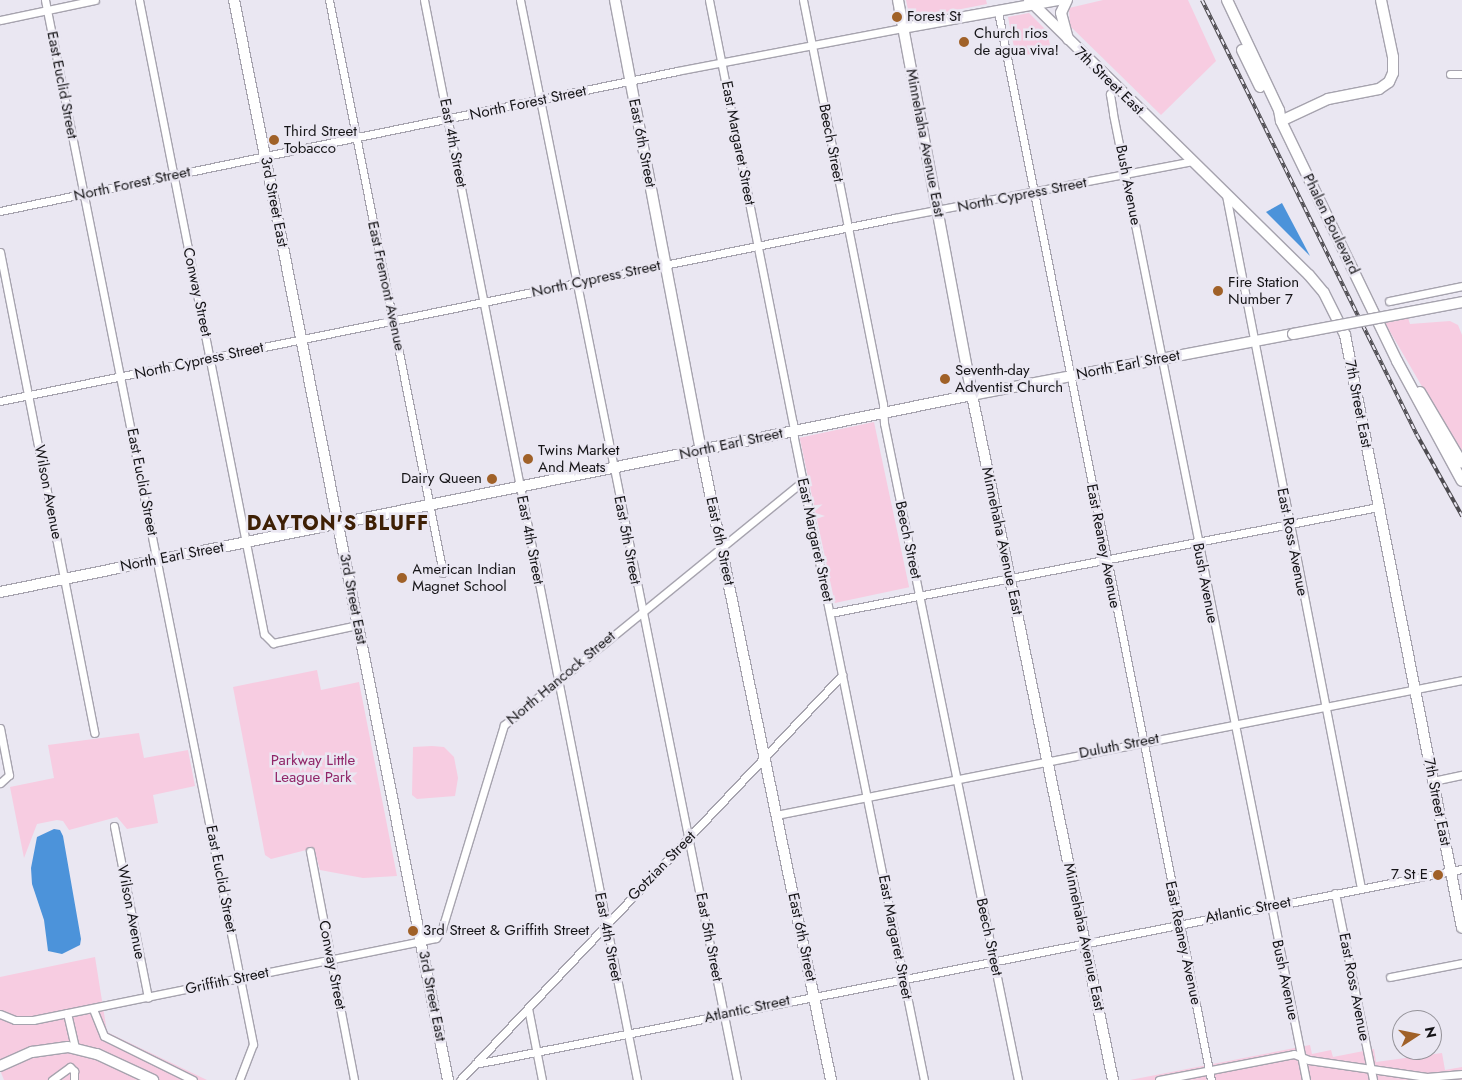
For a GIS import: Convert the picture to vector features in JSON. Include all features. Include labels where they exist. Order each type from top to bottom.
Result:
[{"type":"street","name":"East Euclid Street","points":[[44,0],[253,1044],[239,1080]]},
{"type":"street","points":[[0,20],[95,0]]},
{"type":"street","name":"Conway Street","points":[[139,0],[264,634],[270,642],[358,625]]},
{"type":"street","name":"3rd Street East","points":[[234,0],[448,1080]]},
{"type":"street","name":"East Fremont Avenue","points":[[329,0],[443,573]]},
{"type":"street","name":"East 4th Street","points":[[424,0],[637,1080]]},
{"type":"street","name":"East 5th Street","points":[[520,0],[641,610],[737,1080]]},
{"type":"street","name":"East 6th Street","points":[[615,0],[701,450],[831,1080]]},
{"type":"street","name":"East Margaret Street","points":[[709,0],[803,481],[924,1080]]},
{"type":"street","name":"Beech Street","points":[[803,0],[1018,1080]]},
{"type":"street","name":"Minnehaha Avenue East","points":[[898,0],[972,394],[1113,1080]]},
{"type":"street","name":"North Forest Street","points":[[0,211],[812,45],[998,12],[1031,2],[1058,0]]},
{"type":"street","points":[[1067,0],[1061,19],[1069,42]]},
{"type":"street","name":"Phalen Boulevard","points":[[1220,0],[1250,68],[1281,121],[1417,401],[1462,481]]},
{"type":"street","name":"Phalen Boulevard","points":[[1227,0],[1279,110],[1281,121]]},
{"type":"street","points":[[1281,121],[1328,99],[1379,89],[1389,82],[1393,73],[1393,57],[1381,0]]},
{"type":"street","name":"7th Street East","points":[[1031,2],[1069,42],[1320,287],[1345,335],[1462,928]]},
{"type":"street","name":"East Reaney Avenue","points":[[998,12],[1211,1080]]},
{"type":"street","points":[[1450,74],[1462,74]]},
{"type":"street","name":"Bush Avenue","points":[[1116,86],[1110,94],[1233,724],[1306,1080]]},
{"type":"street","name":"North Cypress Street","points":[[0,401],[121,378],[394,320],[848,228],[1192,161]]},
{"type":"street","name":"East Ross Avenue","points":[[1226,195],[1324,706],[1361,888]]},
{"type":"street","name":"Wilson Avenue","points":[[0,252],[66,578],[94,733]]},
{"type":"street","points":[[1389,301],[1462,286]]},
{"type":"street","name":"North Earl Street","points":[[0,592],[972,394],[1462,302]]},
{"type":"street","name":"Phalen Boulevard","points":[[1382,326],[1462,463]]},
{"type":"street","name":"North Hancock Street","points":[[421,941],[440,934],[504,725],[641,610],[803,481]]},
{"type":"street","points":[[830,613],[1378,507]]},
{"type":"street","name":"Gotzian Street","points":[[460,1080],[842,675]]},
{"type":"street","name":"Duluth Street","points":[[776,815],[1047,759],[1462,680]]},
{"type":"street","points":[[0,728],[8,778],[0,783]]},
{"type":"street","points":[[1433,781],[1462,775]]},
{"type":"street","name":"Wilson Avenue","points":[[114,826],[148,998]]},
{"type":"street","name":"Conway Street","points":[[310,851],[354,1080]]},
{"type":"street","name":"Atlantic Street","points":[[475,1064],[537,1054],[903,978],[1462,869]]},
{"type":"street","name":"East Ross Avenue","points":[[1335,894],[1373,1080]]},
{"type":"street","name":"Griffith Street","points":[[0,1014],[15,1020],[33,1020],[421,941]]},
{"type":"street","points":[[1390,977],[1462,963]]},
{"type":"street","points":[[528,1008],[542,1080]]},
{"type":"street","points":[[93,1009],[104,1036],[194,1080]]},
{"type":"street","points":[[68,1013],[76,1048]]},
{"type":"street","points":[[0,1066],[32,1052],[57,1047],[76,1048],[103,1056],[153,1080]]},
{"type":"street","points":[[1159,1080],[1294,1054],[1371,1070],[1426,1077],[1462,1074]]},
{"type":"street","points":[[52,1080],[70,1067],[74,1071],[74,1080]]},
{"type":"green space","points":[[906,0],[986,0],[987,4],[910,19]]},
{"type":"green space","points":[[1103,0],[1188,0],[1216,61],[1161,115],[1070,26],[1069,8]]},
{"type":"green space","points":[[1029,13],[1047,31],[1051,50],[1016,57],[1008,17]]},
{"type":"green space","points":[[1408,318],[1410,324],[1450,321],[1458,325],[1462,335],[1462,455],[1385,323]]},
{"type":"green space","points":[[874,422],[909,587],[835,603],[800,438]]},
{"type":"green space","name":"Parkway Little League Park","points":[[317,670],[321,690],[359,682],[397,876],[363,878],[320,870],[314,848],[271,859],[265,855],[233,687]]},
{"type":"green space","points":[[139,733],[144,758],[188,750],[195,786],[153,795],[158,823],[127,829],[117,817],[69,830],[63,821],[57,820],[37,824],[24,858],[10,787],[54,778],[48,745]]},
{"type":"green space","points":[[413,747],[444,747],[454,757],[458,778],[455,796],[417,799],[412,795]]},
{"type":"green space","points":[[95,957],[107,1032],[207,1080],[4,1080],[0,1070],[0,977]]},
{"type":"green space","points":[[1310,1045],[1312,1054],[1331,1050],[1333,1057],[1374,1049],[1376,1062],[1392,1060],[1442,1060],[1442,1053],[1445,1070],[1462,1067],[1462,1080],[1130,1080]]},
{"type":"water","points":[[1282,203],[1310,256],[1266,212]]},
{"type":"water","points":[[54,829],[60,830],[63,836],[81,939],[80,945],[62,954],[48,951],[44,920],[32,884],[31,868],[37,837]]},
{"type":"railway","points":[[1202,0],[1417,435],[1462,516]]},
{"type":"place","name":"Forest St","points":[[897,17]]},
{"type":"place","name":"Church rios de agua viva!","points":[[964,42]]},
{"type":"place","name":"Third Street Tobacco","points":[[274,140]]},
{"type":"place","name":"Fire Station Number 7","points":[[1218,291]]},
{"type":"place","name":"Seventh-day Adventist Church","points":[[945,379]]},
{"type":"place","name":"Twins Market And Meats","points":[[528,459]]},
{"type":"place","name":"Dairy Queen","points":[[492,479]]},
{"type":"place","name":"American Indian Magnet School","points":[[402,578]]},
{"type":"place","name":"7 St E","points":[[1438,875]]},
{"type":"place","name":"3rd Street & Griffith Street","points":[[413,931]]},
{"type":"district","name":"DAYTON'S BLUFF","points":[[338,523]]}]
